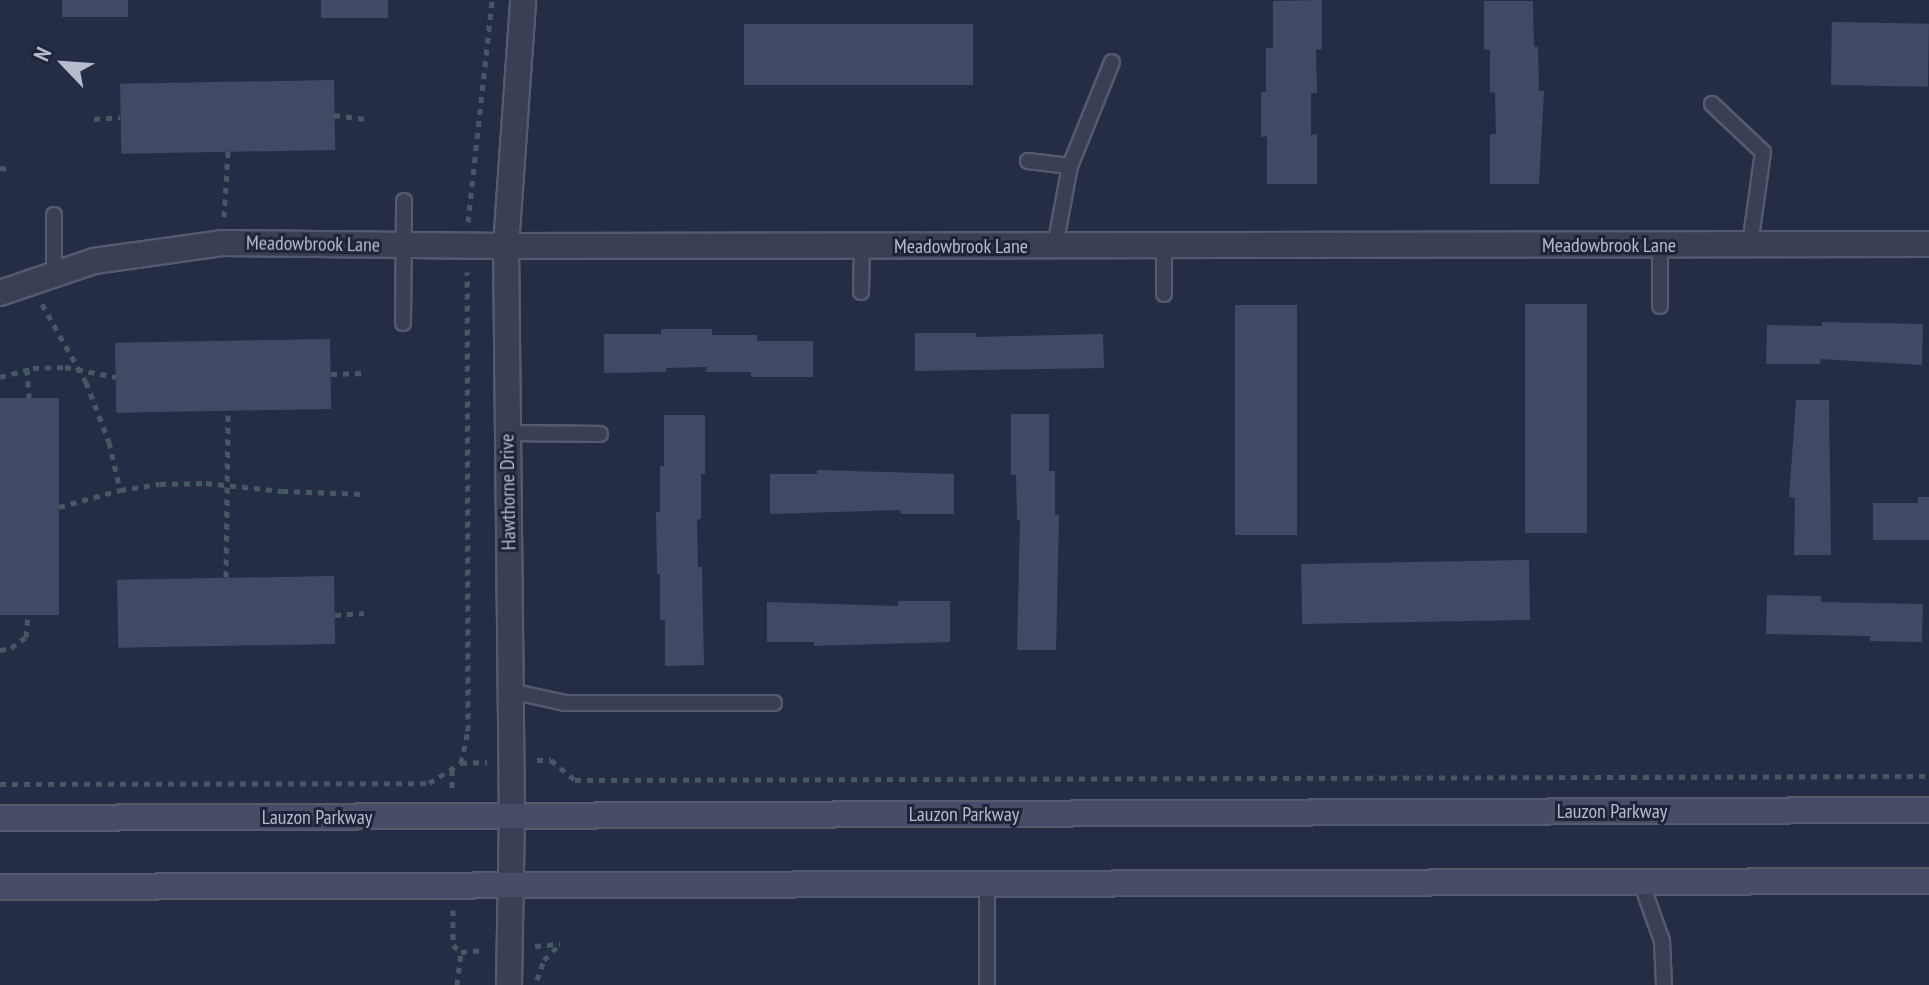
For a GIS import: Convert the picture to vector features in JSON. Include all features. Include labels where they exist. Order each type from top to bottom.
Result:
[{"type":"main road","name":"Lauzon Parkway","points":[[0,818],[1929,810]]},
{"type":"main road","points":[[0,887],[1929,881]]},
{"type":"street","name":"Hawthorne Drive","points":[[509,985],[512,816],[506,246],[523,0]]},
{"type":"street","name":"Meadowbrook Lane","points":[[0,293],[94,261],[222,243],[506,246],[1929,244]]},
{"type":"lane","points":[[1055,246],[1070,166],[1112,62]]},
{"type":"lane","points":[[1712,104],[1763,152],[1750,244]]},
{"type":"lane","points":[[1028,161],[1070,166]]},
{"type":"lane","points":[[403,323],[404,201]]},
{"type":"lane","points":[[54,215],[54,275]]},
{"type":"lane","points":[[1164,245],[1164,294]]},
{"type":"lane","points":[[1660,245],[1660,306]]},
{"type":"lane","points":[[861,292],[862,246]]},
{"type":"lane","points":[[508,433],[600,434]]},
{"type":"lane","points":[[510,691],[565,703],[774,703]]},
{"type":"lane","points":[[1641,882],[1662,941],[1664,985]]},
{"type":"lane","points":[[987,884],[987,985]]},
{"type":"path","points":[[468,220],[492,0]]},
{"type":"path","points":[[334,115],[366,119]]},
{"type":"path","points":[[94,119],[120,117]]},
{"type":"path","points":[[224,217],[228,151]]},
{"type":"path","points":[[0,168],[11,169]]},
{"type":"path","points":[[0,784],[429,783],[461,763],[468,731],[466,277]]},
{"type":"path","points":[[38,296],[81,370],[109,442],[120,490]]},
{"type":"path","points":[[27,369],[29,398]]},
{"type":"path","points":[[0,377],[27,369],[81,370],[116,377]]},
{"type":"path","points":[[331,374],[362,373]]},
{"type":"path","points":[[226,577],[230,485],[228,410]]},
{"type":"path","points":[[59,507],[120,490],[160,484],[230,485],[282,491],[364,494]]},
{"type":"path","points":[[335,615],[364,613]]},
{"type":"path","points":[[0,650],[11,648],[26,637],[28,614]]},
{"type":"path","points":[[551,760],[575,780],[1929,776]]},
{"type":"path","points":[[537,985],[544,960],[560,944]]},
{"type":"path","points":[[453,945],[461,952],[457,985]]},
{"type":"building","points":[[62,0],[128,0],[128,17],[62,17]]},
{"type":"building","points":[[321,0],[388,0],[388,18],[321,18]]},
{"type":"building","points":[[1322,0],[1322,49],[1316,50],[1317,93],[1311,93],[1311,135],[1317,134],[1317,184],[1267,184],[1267,136],[1261,137],[1261,92],[1266,92],[1266,48],[1273,48],[1273,1]]},
{"type":"building","points":[[1484,1],[1533,1],[1539,91],[1544,91],[1539,184],[1490,184],[1490,134],[1496,134],[1495,92],[1490,93],[1490,50],[1484,49]]},
{"type":"building","points":[[1832,22],[1929,24],[1928,87],[1831,85]]},
{"type":"building","points":[[744,24],[973,24],[973,85],[744,85]]},
{"type":"building","points":[[334,80],[335,150],[121,154],[120,84]]},
{"type":"building","points":[[1525,304],[1587,304],[1587,533],[1525,533]]},
{"type":"building","points":[[1235,305],[1297,305],[1297,535],[1235,535]]},
{"type":"building","points":[[1822,322],[1923,324],[1922,365],[1821,359],[1820,364],[1766,364],[1767,325],[1822,326]]},
{"type":"building","points":[[661,329],[712,329],[712,335],[757,335],[757,341],[813,341],[813,377],[751,377],[751,372],[706,372],[707,367],[666,368],[666,372],[604,373],[604,334],[661,334]]},
{"type":"building","points":[[915,333],[976,333],[976,337],[1103,334],[1104,368],[915,371]]},
{"type":"building","points":[[330,339],[331,409],[116,413],[115,343]]},
{"type":"building","points":[[0,398],[59,398],[59,615],[0,615]]},
{"type":"building","points":[[1796,400],[1829,400],[1831,555],[1794,555],[1795,498],[1789,497]]},
{"type":"building","points":[[1011,414],[1049,414],[1049,471],[1055,471],[1055,515],[1059,515],[1056,650],[1017,650],[1020,520],[1017,520],[1016,475],[1011,475]]},
{"type":"building","points":[[664,415],[705,415],[705,474],[701,474],[701,519],[697,520],[698,567],[702,567],[704,665],[665,666],[665,620],[660,620],[656,512],[660,512],[660,466],[664,466]]},
{"type":"building","points":[[817,470],[954,474],[954,514],[901,514],[900,510],[770,514],[770,474],[817,474]]},
{"type":"building","points":[[1918,497],[1929,497],[1929,540],[1873,540],[1873,503],[1918,503]]},
{"type":"building","points":[[1529,560],[1530,620],[1302,624],[1301,564]]},
{"type":"building","points":[[334,576],[335,644],[118,648],[117,580]]},
{"type":"building","points":[[1767,595],[1821,596],[1821,602],[1923,604],[1922,642],[1870,641],[1870,636],[1766,634]]},
{"type":"building","points":[[898,601],[950,601],[950,642],[814,646],[814,642],[767,642],[767,602],[898,606]]}]
